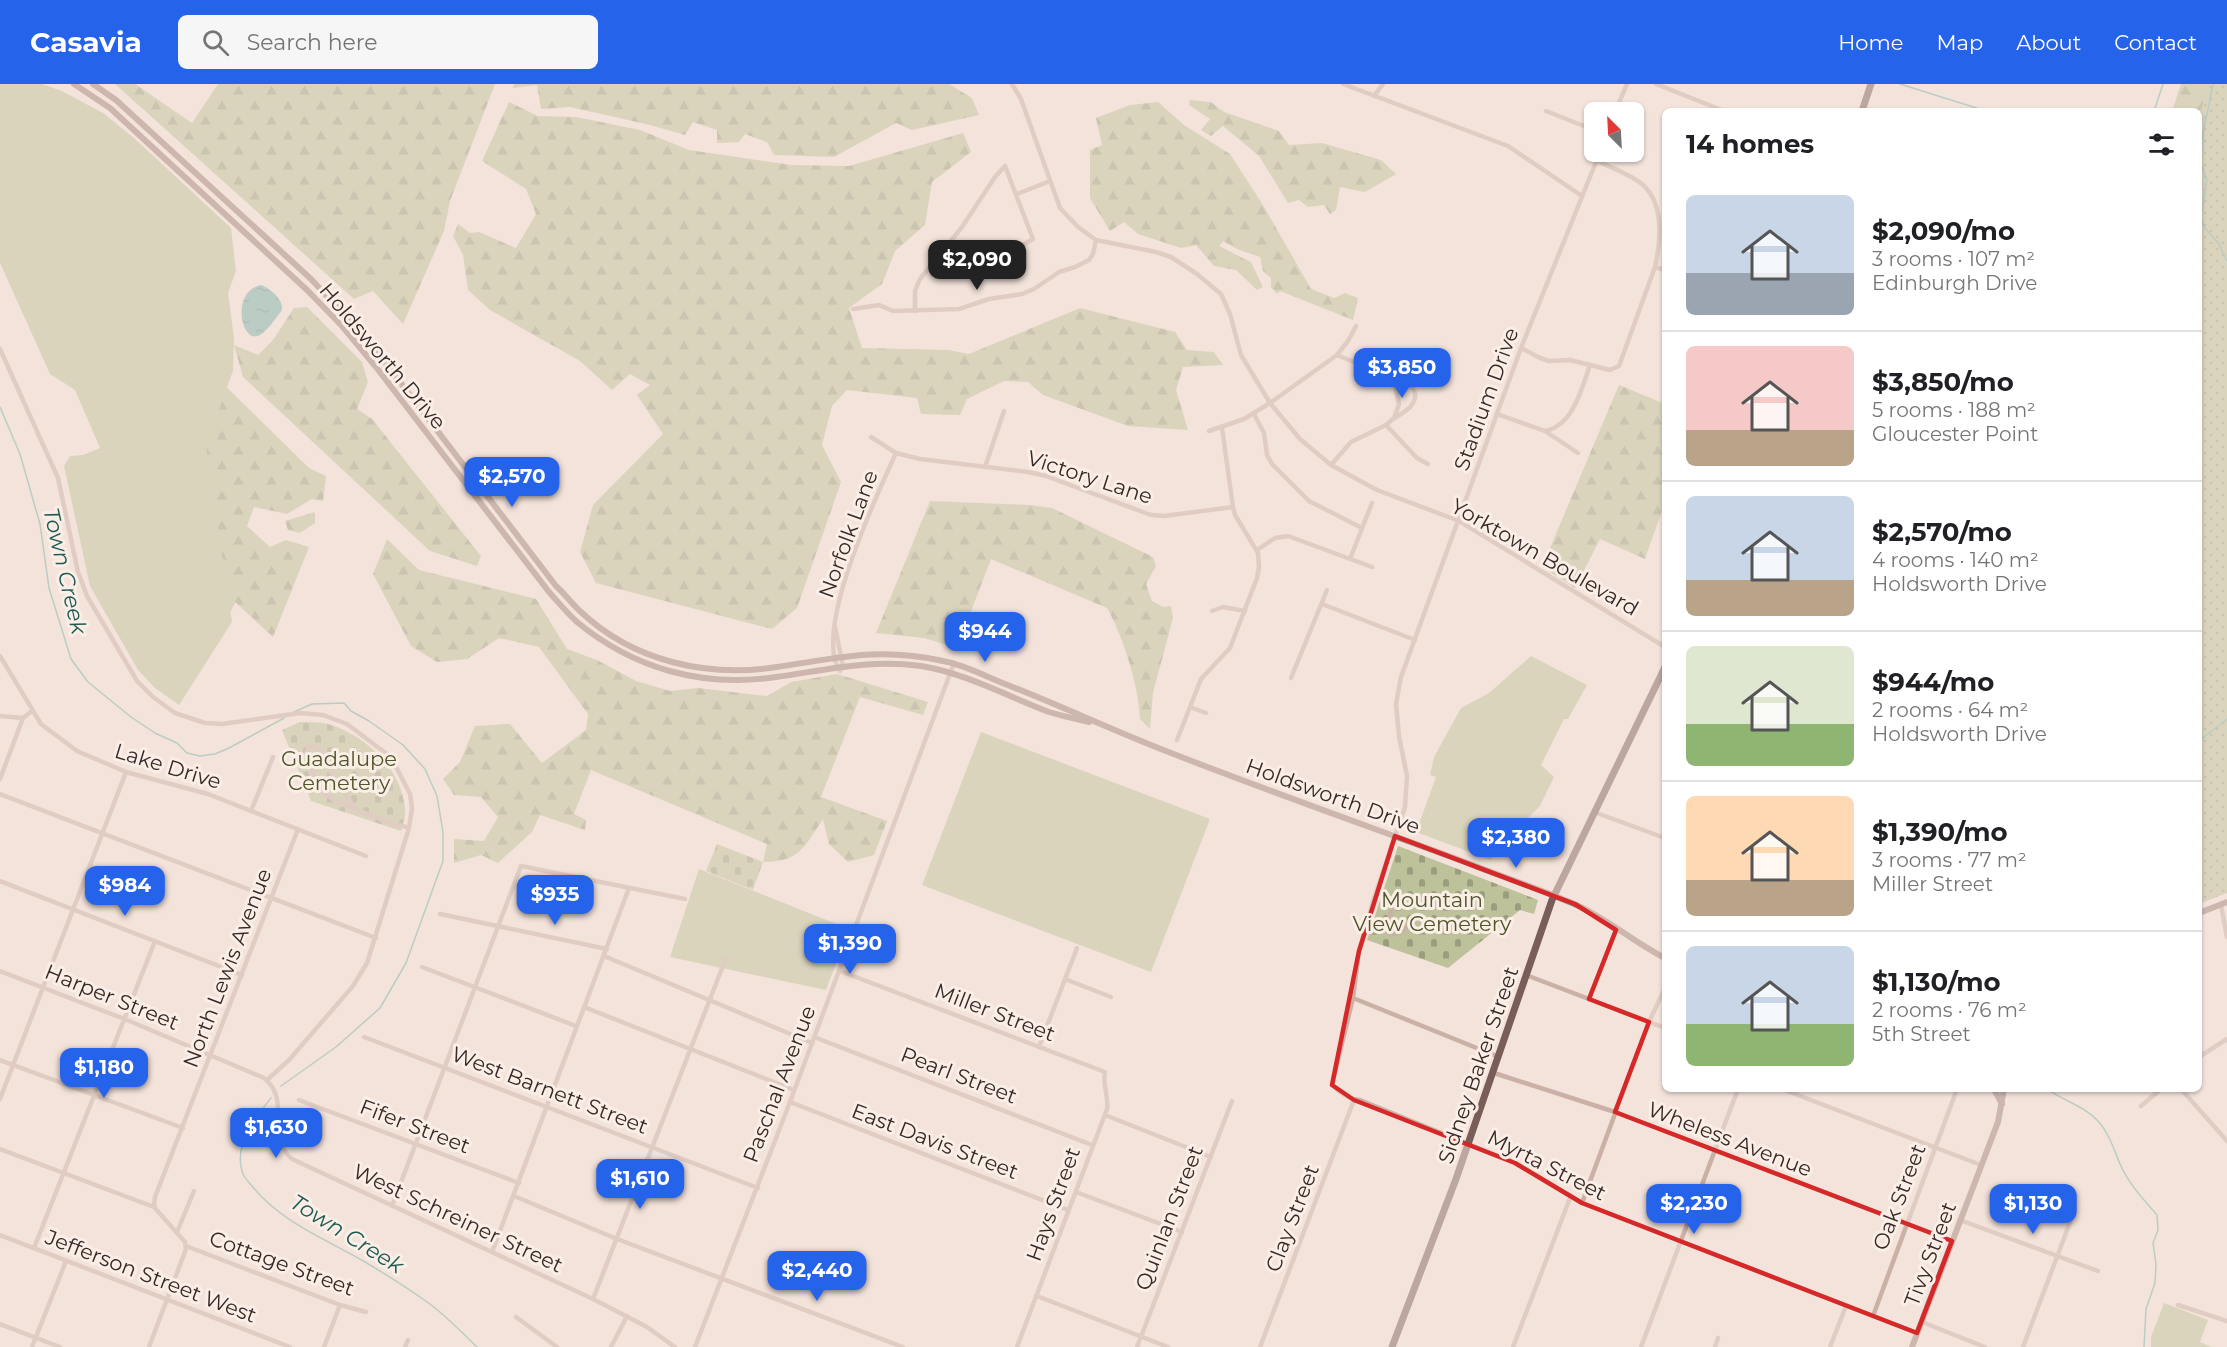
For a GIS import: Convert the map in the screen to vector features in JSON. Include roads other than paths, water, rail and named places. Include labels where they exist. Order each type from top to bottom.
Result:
[{"type":"main road","name":"Holdsworth Drive","points":[[74,84],[110,108],[266,251],[342,326],[549,592],[575,620],[600,640],[629,657],[664,671],[704,680],[728,681],[776,677],[840,666],[890,663],[921,666],[951,673],[1051,713],[1101,725]]},
{"type":"main road","name":"Holdsworth Drive","points":[[93,84],[116,100],[311,279],[384,361],[556,586],[582,613],[605,631],[633,648],[667,661],[705,670],[775,668],[838,656],[887,652],[954,663],[1057,703],[1101,725],[1233,777],[1575,904],[1662,956]]},
{"type":"main road","points":[[1863,108],[1871,84]]},
{"type":"main road","points":[[266,251],[272,244]]},
{"type":"main road","points":[[478,500],[486,494]]},
{"type":"main road","name":"Sidney Baker Street","points":[[1392,1347],[1494,1073],[1554,896],[1662,673]]},
{"type":"main road","points":[[2202,912],[2224,903]]},
{"type":"main road","points":[[1996,1092],[2002,1104]]},
{"type":"main road","name":"Tivy Street","points":[[1912,1347],[1998,1122],[2004,1092]]},
{"type":"street","name":"Yorktown Boulevard","points":[[1012,84],[1021,99],[1060,208],[1068,218],[1096,240],[1171,257],[1197,274],[1221,294],[1227,304],[1244,360],[1270,403],[1300,439],[1331,465],[1377,490],[1458,520],[1662,644]]},
{"type":"street","points":[[1343,84],[1508,146],[1582,196]]},
{"type":"street","points":[[1374,96],[1383,84]]},
{"type":"street","points":[[1620,102],[1627,84]]},
{"type":"street","points":[[1656,84],[1716,108]]},
{"type":"street","points":[[1546,111],[1584,126]]},
{"type":"street","name":"Stadium Drive","points":[[1332,1085],[1353,998],[1359,951],[1405,807],[1407,776],[1396,704],[1401,677],[1521,348],[1595,162]]},
{"type":"street","points":[[1521,348],[1540,358],[1570,360],[1610,370],[1619,366],[1655,267],[1659,227],[1654,200],[1640,182],[1600,162]]},
{"type":"street","points":[[915,311],[915,291],[920,279],[962,227],[995,177],[1005,166],[1033,239],[1019,248],[987,259],[945,266],[935,262]]},
{"type":"street","points":[[1017,194],[1050,181]]},
{"type":"street","points":[[854,309],[879,305],[893,311],[959,309],[989,299],[1029,292],[1059,272],[1089,260],[1096,240]]},
{"type":"street","points":[[1655,267],[1662,269]]},
{"type":"street","points":[[1209,431],[1254,414],[1270,403],[1337,355],[1356,326]]},
{"type":"street","points":[[0,349],[58,478],[78,572],[87,596],[137,681],[153,697],[175,713],[205,723],[222,724],[296,713],[323,715],[347,724],[391,757],[410,794],[412,808],[409,828],[376,938],[367,963],[353,986],[289,1059],[267,1080],[212,1054]]},
{"type":"street","points":[[1337,355],[1380,371],[1391,379],[1399,404],[1394,418]]},
{"type":"street","points":[[1545,431],[1553,429],[1564,421],[1576,401],[1590,365]]},
{"type":"street","points":[[1331,465],[1351,442],[1386,425],[1412,406],[1413,391],[1408,382],[1391,379]]},
{"type":"street","points":[[985,467],[1004,411]]},
{"type":"street","points":[[1254,414],[1264,433],[1267,455],[1272,464],[1309,501],[1362,528]]},
{"type":"street","points":[[1497,414],[1545,431],[1578,453]]},
{"type":"street","points":[[1386,425],[1417,458],[1428,464]]},
{"type":"street","points":[[1177,740],[1201,679],[1230,648],[1259,567],[1257,550],[1235,515],[1222,428]]},
{"type":"street","name":"Victory Lane","points":[[871,437],[896,453],[920,459],[1046,476],[1151,515],[1164,516],[1233,507]]},
{"type":"street","name":"Norfolk Lane","points":[[840,666],[832,637],[843,585],[871,509],[896,453]]},
{"type":"street","points":[[1350,560],[1371,503]]},
{"type":"street","points":[[1257,550],[1275,538],[1288,536],[1372,567]]},
{"type":"street","points":[[1291,678],[1327,590]]},
{"type":"street","points":[[1322,604],[1415,640]]},
{"type":"street","points":[[1212,611],[1223,607],[1245,611]]},
{"type":"street","name":"Lake Drive","points":[[0,656],[45,729],[71,748],[126,772],[208,794],[366,855]]},
{"type":"street","name":"Paschal Avenue","points":[[695,1347],[758,1188],[954,663]]},
{"type":"street","points":[[1190,708],[1206,713]]},
{"type":"street","points":[[0,778],[23,718],[32,711]]},
{"type":"street","points":[[0,716],[23,718]]},
{"type":"street","points":[[355,808],[333,777],[320,750],[314,746],[309,747],[306,754],[323,791],[332,799],[355,808],[409,828]]},
{"type":"street","points":[[251,811],[273,757]]},
{"type":"street","points":[[0,1099],[126,772]]},
{"type":"street","points":[[0,794],[376,938]]},
{"type":"street","points":[[1594,812],[1662,837]]},
{"type":"street","name":"North Lewis Avenue","points":[[154,1207],[155,1197],[298,829]]},
{"type":"street","points":[[392,1206],[521,866],[685,899]]},
{"type":"street","points":[[0,881],[242,975]]},
{"type":"street","points":[[492,1252],[629,888]]},
{"type":"street","points":[[2224,903],[2227,937]]},
{"type":"street","points":[[1392,909],[1386,928],[1390,934],[1397,934],[1414,922]]},
{"type":"street","points":[[440,914],[607,949]]},
{"type":"street","points":[[1590,999],[1616,930]]},
{"type":"street","points":[[34,1248],[155,941]]},
{"type":"street","points":[[1039,1047],[1077,948]]},
{"type":"street","name":"Pearl Street","points":[[604,956],[709,1000],[1092,1144]]},
{"type":"street","points":[[593,1299],[726,958]]},
{"type":"street","points":[[422,967],[576,1026]]},
{"type":"street","name":"Harper Street","points":[[0,971],[212,1054]]},
{"type":"street","name":"Miller Street","points":[[840,971],[1105,1072]]},
{"type":"street","points":[[1526,975],[1662,1027]]},
{"type":"street","points":[[1065,980],[1111,997]]},
{"type":"street","points":[[1582,1203],[1649,1022],[1662,994]]},
{"type":"street","points":[[1353,998],[1499,1057]]},
{"type":"street","points":[[584,1007],[794,1090]]},
{"type":"street","name":"West Barnett Street","points":[[364,1037],[758,1188]]},
{"type":"street","points":[[2202,1055],[2227,1039]]},
{"type":"street","points":[[0,1060],[183,1128]]},
{"type":"street","name":"Hays Street","points":[[1017,1347],[1104,1115],[1108,1102],[1104,1085],[1105,1072]]},
{"type":"street","name":"Wheless Avenue","points":[[1494,1073],[1615,1112],[1952,1241]]},
{"type":"street","name":"West Schreiner Street","points":[[267,1080],[278,1098],[279,1143],[287,1154],[299,1162],[593,1299],[647,1327],[675,1347]]},
{"type":"street","name":"Myrta Street","points":[[1332,1085],[1354,1100],[1360,1100],[1515,1163],[1570,1198],[1917,1333]]},
{"type":"street","points":[[1641,1347],[1737,1092]]},
{"type":"street","points":[[1790,1092],[1982,1165]]},
{"type":"street","name":"Oak Street","points":[[1873,1316],[1956,1092]]},
{"type":"street","points":[[2141,1106],[2157,1092]]},
{"type":"street","points":[[2184,1092],[2227,1140]]},
{"type":"street","name":"Fifer Street","points":[[299,1100],[519,1183]]},
{"type":"street","name":"Clay Street","points":[[1260,1347],[1354,1100]]},
{"type":"street","name":"Quinlan Street","points":[[1137,1347],[1232,1101]]},
{"type":"street","name":"East Davis Street","points":[[790,1102],[1068,1210]]},
{"type":"street","points":[[1104,1115],[1211,1157]]},
{"type":"street","points":[[0,1149],[154,1207],[177,1232],[186,1246],[185,1253],[149,1347]]},
{"type":"street","points":[[177,1232],[194,1191]]},
{"type":"street","points":[[1076,1192],[1182,1232]]},
{"type":"street","points":[[514,1196],[617,1239],[900,1346]]},
{"type":"street","points":[[1514,1347],[1570,1198]]},
{"type":"street","points":[[2023,1347],[2072,1217]]},
{"type":"street","points":[[1960,1220],[2098,1271]]},
{"type":"street","name":"Jefferson Street West","points":[[0,1236],[278,1345],[290,1347]]},
{"type":"street","name":"Cottage Street","points":[[186,1246],[340,1305],[366,1312]]},
{"type":"street","points":[[32,1347],[66,1261]]},
{"type":"street","points":[[1037,1296],[1168,1347]]},
{"type":"street","points":[[324,1347],[340,1305]]},
{"type":"street","points":[[2178,1305],[2227,1321]]},
{"type":"street","points":[[1830,1347],[1846,1306]]},
{"type":"street","points":[[611,1347],[627,1316]]},
{"type":"street","points":[[516,1317],[557,1347]]},
{"type":"street","points":[[1922,1322],[1985,1347]]},
{"type":"street","points":[[0,1324],[60,1347]]},
{"type":"street","points":[[1715,1347],[1718,1338]]},
{"type":"street","points":[[405,1347],[408,1340]]},
{"type":"water","points":[[261,285],[276,295],[281,302],[282,310],[266,330],[260,335],[253,336],[244,326],[242,306],[251,289]]},
{"type":"waterway","points":[[1900,84],[1976,108]]},
{"type":"waterway","points":[[2155,108],[2163,84]]},
{"type":"waterway","points":[[2202,149],[2213,84]]},
{"type":"waterway","points":[[2202,166],[2207,179],[2202,212]]},
{"type":"waterway","points":[[2202,221],[2204,227],[2219,244],[2227,261]]},
{"type":"waterway","name":"Town Creek","points":[[0,407],[20,454],[40,524],[49,588],[71,659],[88,682],[131,717],[155,733],[177,743],[187,753],[200,756],[215,754],[229,748],[284,718]]},
{"type":"waterway","name":"Town Creek","points":[[281,1086],[336,1047],[380,1008],[406,963],[443,861],[443,832],[437,796],[425,769],[403,745],[351,711],[344,703],[312,704],[294,712]]},
{"type":"waterway","points":[[2202,739],[2227,719]]},
{"type":"waterway","points":[[2052,1092],[2087,1111],[2098,1121],[2109,1137],[2128,1179],[2157,1215],[2158,1230],[2153,1243],[2156,1264],[2155,1283],[2146,1309],[2144,1347]]},
{"type":"waterway","name":"Town Creek","points":[[271,1098],[243,1141],[240,1161],[246,1179],[264,1199],[290,1220],[365,1262],[414,1293],[442,1314],[477,1347]]},
{"type":"park label","name":"Guadalupe Cemetery","points":[[339,770]]},
{"type":"park label","name":"Mountain View Cemetery","points":[[1432,911]]}]
